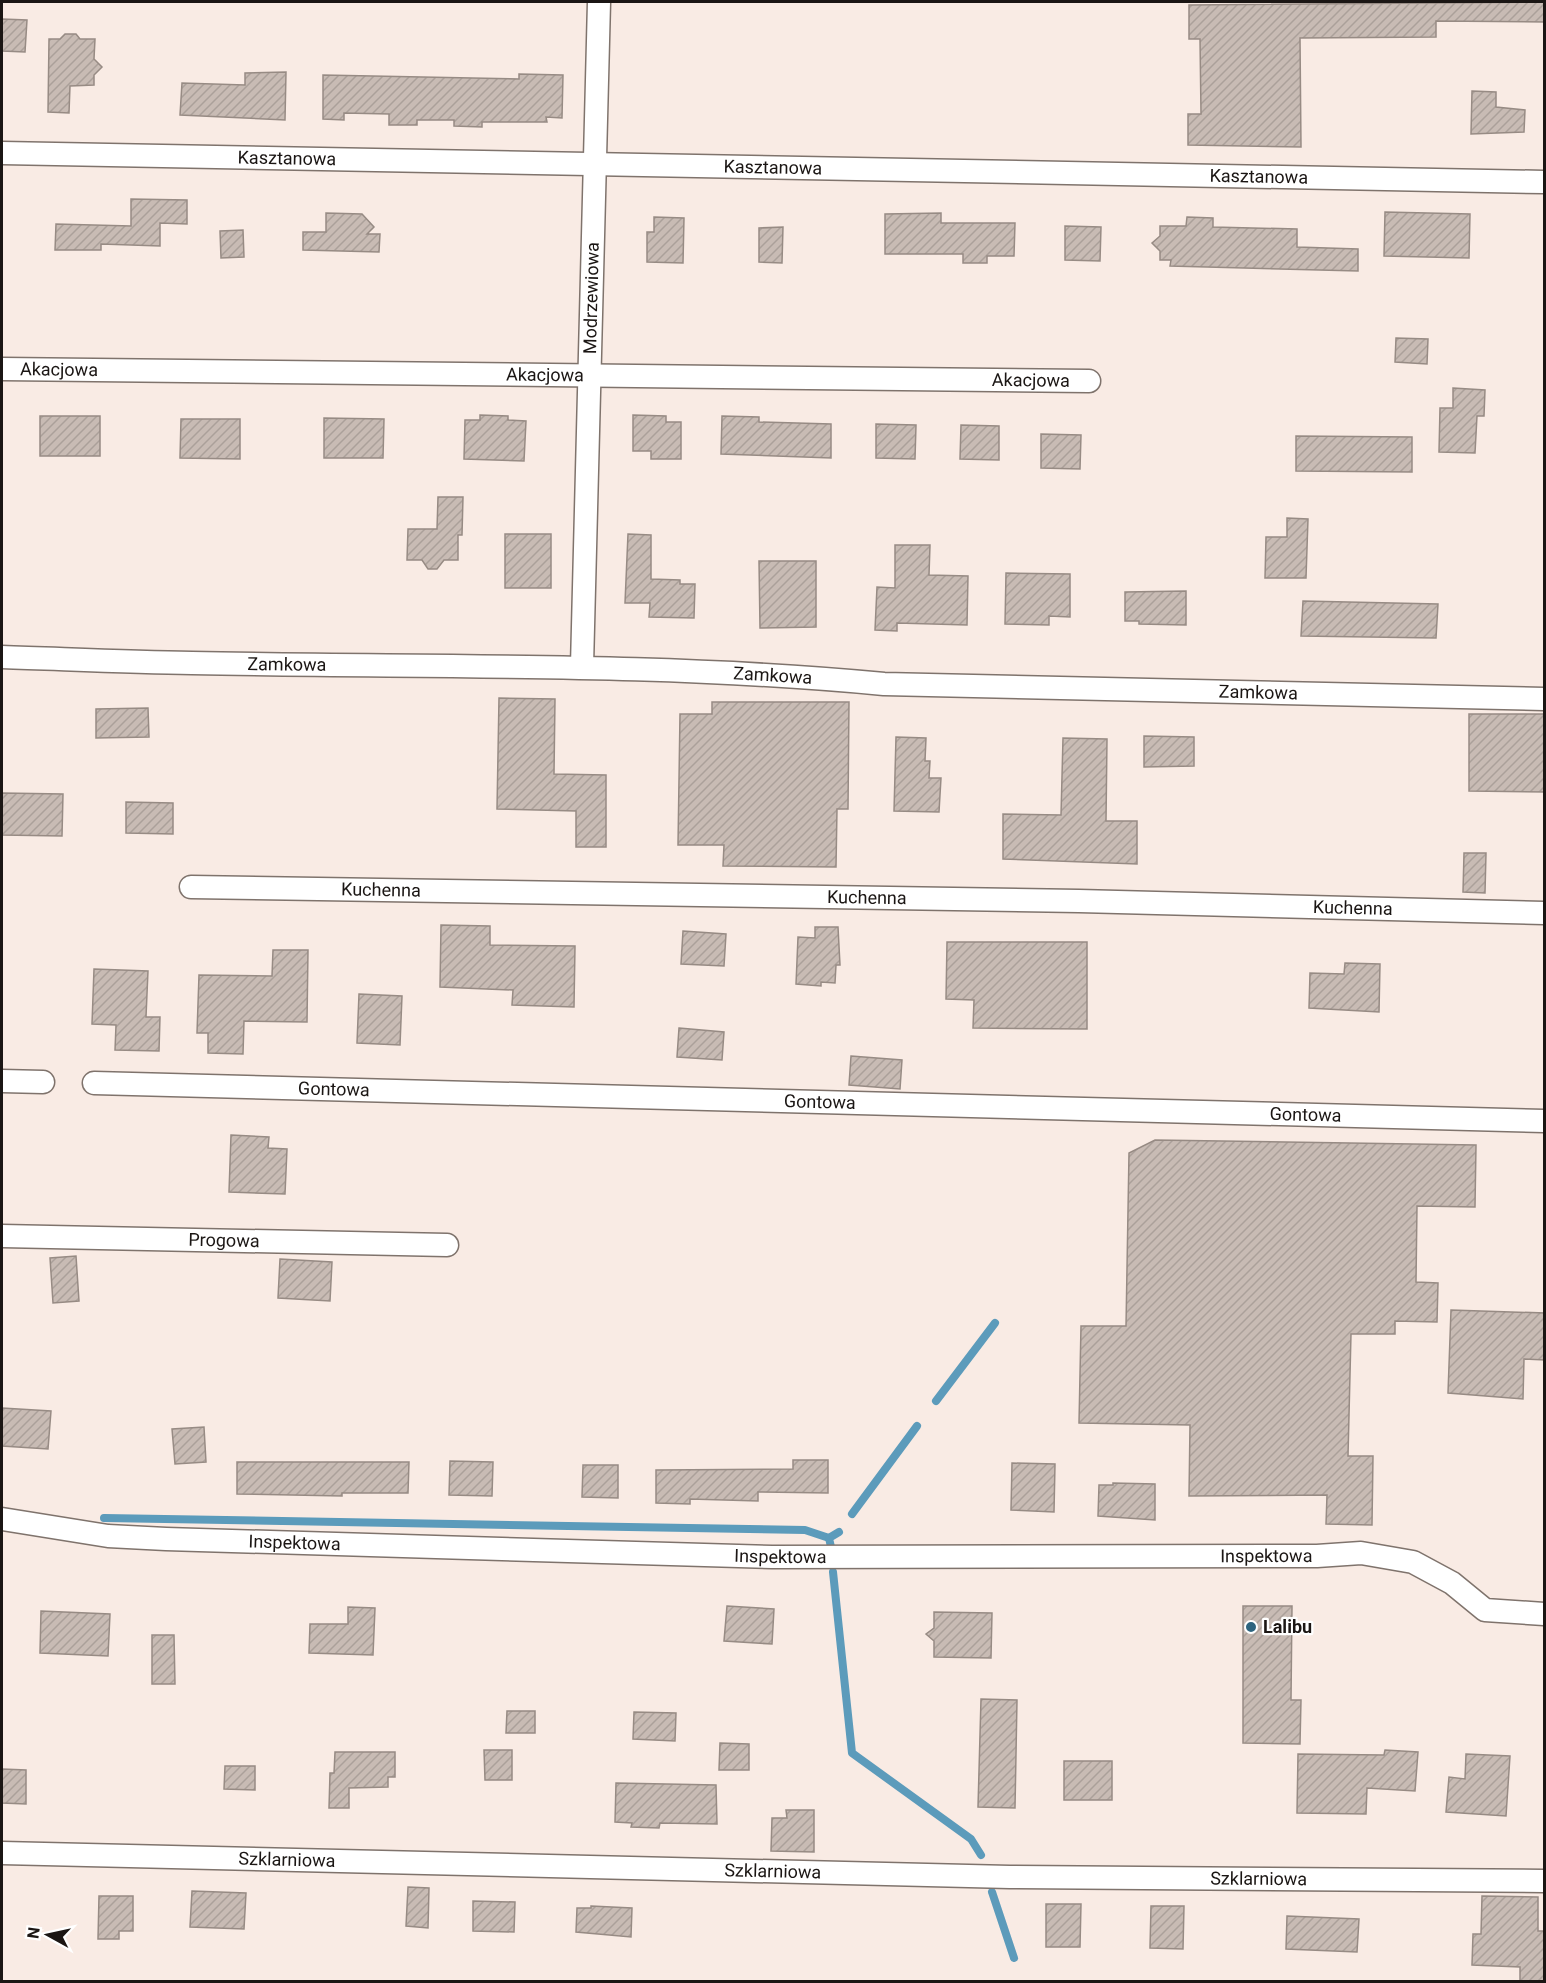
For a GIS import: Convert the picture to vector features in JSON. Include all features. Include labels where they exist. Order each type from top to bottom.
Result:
[{"type":"street","name":"Modrzewiowa","points":[[582,666],[599,2]]},
{"type":"street","name":"Kasztanowa","points":[[2,153],[1545,182]]},
{"type":"street","name":"Akacjowa","points":[[2,369],[1089,381]]},
{"type":"street","name":"Zamkowa","points":[[2,657],[192,663],[582,666],[795,676],[884,684],[1545,699]]},
{"type":"street","name":"Kuchenna","points":[[191,888],[1079,901],[1545,913]]},
{"type":"street","points":[[2,1081],[43,1082]]},
{"type":"street","name":"Gontowa","points":[[94,1083],[1545,1121]]},
{"type":"street","name":"Progowa","points":[[2,1236],[447,1245]]},
{"type":"street","name":"Inspektowa","points":[[2,1519],[108,1536],[166,1539],[772,1557],[1317,1556],[1361,1553],[1413,1562],[1452,1583],[1485,1610],[1545,1614]]},
{"type":"street","name":"Szklarniowa","points":[[2,1853],[1010,1877],[1545,1881]]},
{"type":"building","points":[[1545,2],[1545,22],[1436,21],[1436,37],[1300,38],[1301,147],[1188,145],[1188,114],[1201,114],[1200,39],[1189,39],[1189,5]]},
{"type":"building","points":[[2,19],[27,20],[25,52],[2,51]]},
{"type":"building","points":[[65,34],[76,34],[80,39],[95,39],[94,59],[102,67],[94,75],[94,85],[70,86],[69,113],[48,112],[49,39],[60,39]]},
{"type":"building","points":[[286,72],[285,120],[180,115],[182,83],[245,85],[245,73]]},
{"type":"building","points":[[519,74],[563,75],[562,118],[546,117],[547,122],[482,122],[482,127],[454,126],[454,120],[417,120],[417,125],[389,125],[389,114],[344,113],[344,120],[323,119],[323,75],[519,79]]},
{"type":"building","points":[[1472,91],[1496,92],[1496,107],[1525,110],[1524,132],[1471,134]]},
{"type":"building","points":[[131,199],[187,200],[187,224],[160,223],[160,246],[101,244],[101,250],[55,250],[56,224],[131,226]]},
{"type":"building","points":[[1385,212],[1470,214],[1469,258],[1384,256]]},
{"type":"building","points":[[326,213],[362,214],[374,227],[367,234],[380,234],[379,252],[303,250],[303,232],[326,232]]},
{"type":"building","points":[[941,213],[941,223],[1015,223],[1014,256],[987,256],[987,263],[963,263],[963,254],[885,254],[885,214]]},
{"type":"building","points":[[654,217],[684,218],[683,263],[647,262],[647,232],[654,232]]},
{"type":"building","points":[[1187,217],[1213,218],[1213,227],[1297,229],[1297,247],[1358,249],[1358,271],[1170,266],[1171,260],[1160,260],[1160,251],[1152,243],[1160,236],[1160,226],[1186,226]]},
{"type":"building","points":[[1065,226],[1101,227],[1100,261],[1065,260]]},
{"type":"building","points":[[783,227],[782,263],[759,262],[759,228]]},
{"type":"building","points":[[243,230],[244,257],[221,258],[220,231]]},
{"type":"building","points":[[1396,338],[1428,339],[1427,364],[1395,362]]},
{"type":"building","points":[[1453,388],[1485,390],[1484,416],[1477,416],[1475,453],[1439,452],[1440,408],[1453,408]]},
{"type":"building","points":[[480,415],[508,416],[508,420],[526,421],[524,461],[464,459],[465,420],[480,420]]},
{"type":"building","points":[[633,415],[666,416],[666,422],[681,422],[681,459],[651,459],[651,451],[633,451]]},
{"type":"building","points":[[40,416],[100,416],[100,456],[40,456]]},
{"type":"building","points":[[722,416],[759,417],[759,422],[831,424],[831,458],[721,454]]},
{"type":"building","points":[[324,418],[384,419],[383,458],[324,458]]},
{"type":"building","points":[[181,419],[240,419],[240,459],[180,458]]},
{"type":"building","points":[[876,424],[916,425],[915,459],[876,458]]},
{"type":"building","points":[[961,425],[999,426],[999,460],[960,459]]},
{"type":"building","points":[[1041,434],[1081,435],[1080,469],[1041,468]]},
{"type":"building","points":[[1296,436],[1412,437],[1412,472],[1296,471]]},
{"type":"building","points":[[438,497],[463,497],[462,535],[458,535],[458,560],[444,560],[437,569],[428,569],[422,560],[407,560],[408,529],[437,529]]},
{"type":"building","points":[[1287,518],[1308,519],[1306,578],[1265,578],[1266,537],[1287,537]]},
{"type":"building","points":[[505,534],[551,534],[551,588],[505,588]]},
{"type":"building","points":[[628,534],[651,535],[651,579],[680,580],[680,584],[695,584],[694,618],[649,617],[650,603],[625,603]]},
{"type":"building","points":[[895,545],[930,545],[929,575],[968,576],[967,625],[897,623],[897,631],[875,630],[877,587],[895,588]]},
{"type":"building","points":[[759,561],[816,561],[816,627],[760,628]]},
{"type":"building","points":[[1006,573],[1070,574],[1070,617],[1049,616],[1049,625],[1005,624]]},
{"type":"building","points":[[1186,591],[1186,625],[1139,624],[1139,621],[1125,621],[1125,592]]},
{"type":"building","points":[[1303,601],[1438,604],[1436,638],[1301,636]]},
{"type":"building","points":[[499,698],[555,699],[554,774],[606,775],[606,847],[576,847],[576,811],[497,809]]},
{"type":"building","points":[[712,702],[849,702],[848,809],[837,809],[836,867],[723,866],[724,845],[678,845],[680,714],[712,714]]},
{"type":"building","points":[[148,708],[149,737],[96,738],[96,709]]},
{"type":"building","points":[[1469,714],[1545,714],[1545,792],[1469,791]]},
{"type":"building","points":[[1144,736],[1194,737],[1194,766],[1144,767]]},
{"type":"building","points":[[896,737],[926,738],[925,761],[930,761],[929,778],[941,778],[939,812],[894,811]]},
{"type":"building","points":[[1063,738],[1107,739],[1106,821],[1137,821],[1137,864],[1003,859],[1003,814],[1061,815]]},
{"type":"building","points":[[2,793],[63,794],[62,836],[2,835]]},
{"type":"building","points":[[126,802],[173,803],[173,834],[126,833]]},
{"type":"building","points":[[1464,853],[1486,853],[1485,893],[1463,892]]},
{"type":"building","points":[[441,925],[490,926],[490,945],[575,946],[574,1007],[512,1005],[513,990],[440,987]]},
{"type":"building","points":[[815,927],[838,927],[840,965],[836,965],[835,983],[821,982],[821,986],[796,984],[798,937],[815,938]]},
{"type":"building","points":[[683,931],[726,934],[724,966],[681,964]]},
{"type":"building","points":[[947,942],[1087,942],[1087,1029],[973,1028],[974,1000],[946,999]]},
{"type":"building","points":[[273,950],[308,950],[307,1022],[244,1021],[243,1054],[208,1053],[208,1033],[197,1033],[199,975],[272,976]]},
{"type":"building","points":[[1345,963],[1380,964],[1379,1012],[1309,1008],[1310,973],[1344,974]]},
{"type":"building","points":[[94,969],[148,971],[146,1017],[160,1017],[159,1051],[115,1050],[116,1025],[92,1024]]},
{"type":"building","points":[[359,994],[402,996],[400,1045],[357,1043]]},
{"type":"building","points":[[679,1028],[724,1032],[722,1060],[677,1057]]},
{"type":"building","points":[[851,1056],[902,1060],[900,1089],[849,1085]]},
{"type":"building","points":[[231,1135],[269,1137],[268,1148],[287,1149],[285,1194],[229,1192]]},
{"type":"building","points":[[1155,1140],[1476,1145],[1475,1207],[1417,1206],[1416,1282],[1438,1283],[1437,1322],[1395,1321],[1395,1334],[1351,1334],[1348,1456],[1373,1456],[1372,1525],[1326,1524],[1327,1495],[1189,1496],[1190,1425],[1079,1423],[1081,1326],[1126,1326],[1129,1153]]},
{"type":"building","points":[[76,1256],[79,1301],[53,1303],[50,1258]]},
{"type":"building","points":[[280,1259],[332,1262],[330,1301],[278,1298]]},
{"type":"building","points":[[1451,1310],[1545,1313],[1545,1360],[1524,1359],[1523,1399],[1448,1393]]},
{"type":"building","points":[[2,1408],[51,1411],[48,1449],[2,1446]]},
{"type":"building","points":[[204,1427],[206,1462],[175,1464],[172,1429]]},
{"type":"building","points":[[793,1460],[828,1460],[828,1493],[758,1492],[758,1501],[690,1499],[690,1504],[656,1503],[656,1470],[793,1469]]},
{"type":"building","points":[[450,1461],[493,1462],[492,1496],[449,1495]]},
{"type":"building","points":[[237,1462],[409,1462],[408,1493],[342,1493],[342,1496],[237,1494]]},
{"type":"building","points":[[1012,1463],[1055,1464],[1054,1512],[1011,1510]]},
{"type":"building","points":[[583,1465],[618,1465],[618,1498],[582,1497]]},
{"type":"building","points":[[1113,1483],[1155,1484],[1155,1520],[1098,1516],[1099,1485],[1113,1485]]},
{"type":"building","points":[[727,1606],[774,1609],[772,1644],[724,1641]]},
{"type":"building","points":[[1243,1606],[1292,1606],[1291,1700],[1301,1700],[1300,1744],[1243,1743]]},
{"type":"building","points":[[348,1607],[375,1608],[373,1655],[309,1653],[310,1624],[348,1624]]},
{"type":"building","points":[[41,1611],[110,1614],[108,1656],[40,1653]]},
{"type":"building","points":[[934,1612],[992,1613],[991,1658],[934,1657],[934,1641],[926,1634],[934,1628]]},
{"type":"building","points":[[152,1635],[174,1635],[175,1684],[152,1684]]},
{"type":"building","points":[[981,1699],[1017,1700],[1015,1808],[978,1807]]},
{"type":"building","points":[[507,1711],[535,1711],[535,1733],[506,1733]]},
{"type":"building","points":[[634,1712],[676,1713],[675,1741],[633,1739]]},
{"type":"building","points":[[720,1743],[749,1744],[749,1770],[719,1770]]},
{"type":"building","points":[[484,1750],[512,1750],[512,1780],[485,1780]]},
{"type":"building","points":[[1385,1750],[1418,1752],[1415,1791],[1367,1788],[1366,1814],[1297,1813],[1298,1754],[1384,1755]]},
{"type":"building","points":[[335,1752],[395,1752],[395,1777],[388,1777],[388,1787],[349,1788],[349,1808],[329,1808],[330,1773],[334,1773]]},
{"type":"building","points":[[1466,1754],[1510,1756],[1506,1816],[1446,1812],[1449,1777],[1465,1779]]},
{"type":"building","points":[[1064,1761],[1112,1761],[1112,1800],[1064,1800]]},
{"type":"building","points":[[225,1766],[255,1766],[255,1790],[224,1789]]},
{"type":"building","points":[[2,1769],[26,1770],[26,1804],[2,1803]]},
{"type":"building","points":[[616,1783],[716,1785],[717,1824],[660,1823],[659,1828],[631,1827],[632,1823],[615,1822]]},
{"type":"building","points":[[786,1810],[814,1810],[814,1852],[771,1851],[772,1818],[787,1818]]},
{"type":"building","points":[[408,1887],[429,1888],[428,1928],[406,1926]]},
{"type":"building","points":[[192,1891],[246,1893],[244,1929],[190,1927]]},
{"type":"building","points":[[99,1896],[133,1896],[133,1931],[119,1931],[119,1939],[98,1939]]},
{"type":"building","points":[[1482,1896],[1538,1897],[1538,1931],[1545,1931],[1545,1982],[1520,1982],[1520,1967],[1472,1965],[1473,1934],[1481,1934]]},
{"type":"building","points":[[473,1901],[515,1902],[514,1932],[473,1931]]},
{"type":"building","points":[[1046,1904],[1081,1904],[1080,1947],[1046,1947]]},
{"type":"building","points":[[591,1906],[632,1908],[631,1937],[576,1932],[577,1908],[591,1908]]},
{"type":"building","points":[[1151,1906],[1184,1906],[1183,1949],[1150,1948]]},
{"type":"building","points":[[1287,1916],[1359,1919],[1357,1952],[1286,1949]]},
{"type":"waterway","points":[[936,1401],[995,1323]]},
{"type":"waterway","points":[[852,1514],[917,1426]]},
{"type":"waterway","points":[[104,1518],[805,1530],[829,1538]]},
{"type":"waterway","points":[[831,1547],[829,1538],[839,1532]]},
{"type":"waterway","points":[[833,1572],[852,1753],[971,1839],[981,1855]]},
{"type":"waterway","points":[[992,1892],[1014,1958]]},
{"type":"place","name":"Lalibu","points":[[1251,1627]]}]
